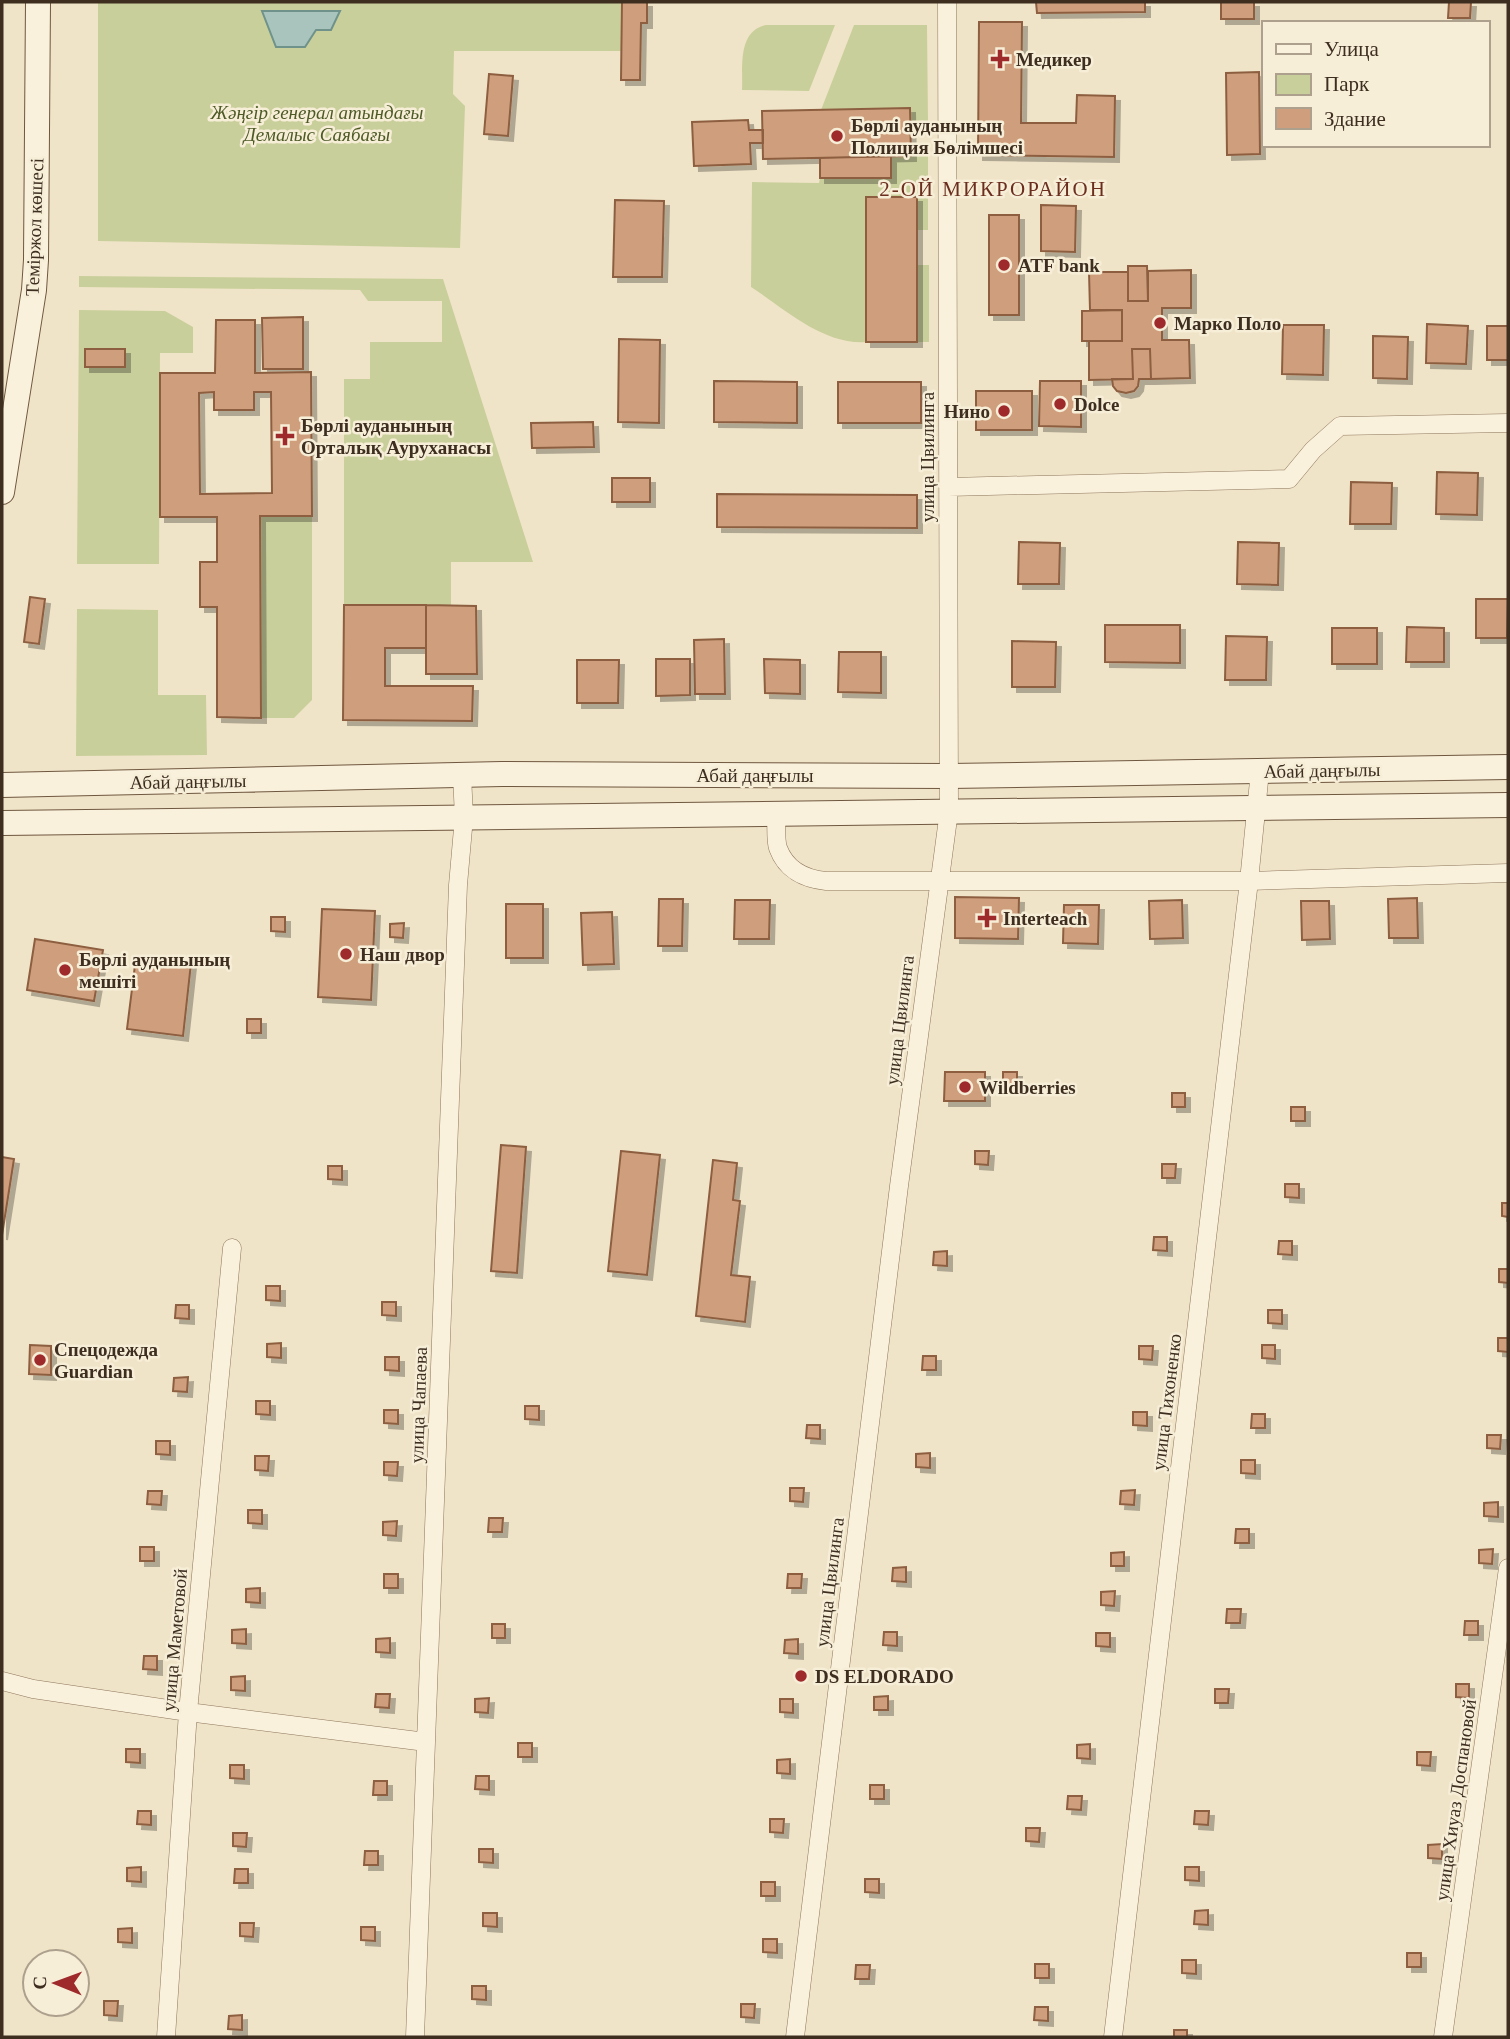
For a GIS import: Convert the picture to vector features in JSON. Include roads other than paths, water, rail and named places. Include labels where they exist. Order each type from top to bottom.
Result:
[{"type":"street","name":"Теміржол көшесі","points":[[2,492],[35,270],[38,2]]},
{"type":"street","name":"улица Цвилинга","points":[[795,2037],[949,811],[947,2]]},
{"type":"street","points":[[948,487],[1289,479],[1313,450],[1340,426],[1508,423]]},
{"type":"street","name":"Абай даңғылы","points":[[2,785],[462,775],[949,776],[1508,766]]},
{"type":"street","name":"улица Тихоненко","points":[[1113,2037],[1260,771]]},
{"type":"street","name":"улица Чапаева","points":[[415,2037],[458,885],[464,817],[462,775]]},
{"type":"street","name":"Абай даңғылы","points":[[2,823],[1508,805]]},
{"type":"street","points":[[776,814],[778,848],[791,868],[807,879],[938,882],[1249,881],[1508,873]]},
{"type":"street","name":"улица Маметовой","points":[[166,2037],[188,1712],[233,1248]]},
{"type":"street","name":"улица Хиуаз Доспановой","points":[[1443,2037],[1508,1567]]},
{"type":"street","points":[[2,1681],[33,1689],[188,1712],[426,1742]]},
{"type":"water","points":[[262,11],[340,11],[331,30],[316,30],[305,47],[276,47]]},
{"type":"place","name":"Медикер","points":[[1000,59]]},
{"type":"place","name":"Бөрлі ауданының Полиция Бөлімшесі","points":[[837,136]]},
{"type":"place","name":"ATF bank","points":[[1004,265]]},
{"type":"place","name":"Марко Поло","points":[[1160,323]]},
{"type":"place","name":"Dolce","points":[[1060,404]]},
{"type":"place","name":"Нино","points":[[1004,411]]},
{"type":"place","name":"Бөрлі ауданының Орталық Ауруханасы","points":[[285,436]]},
{"type":"place","name":"Interteach","points":[[987,918]]},
{"type":"place","name":"Наш двор","points":[[346,954]]},
{"type":"place","name":"Бөрлі ауданының мешіті","points":[[65,970]]},
{"type":"place","name":"Wildberries","points":[[965,1087]]},
{"type":"place","name":"Спецодежда Guardian","points":[[40,1360]]},
{"type":"place","name":"DS ELDORADO","points":[[801,1676]]},
{"type":"district","name":"2-ОЙ МИКРОРАЙОН","points":[[993,189]]},
{"type":"park label","name":"Жәңгір генерал атындағы Демалыс Саябағы","points":[[317,123]]}]
